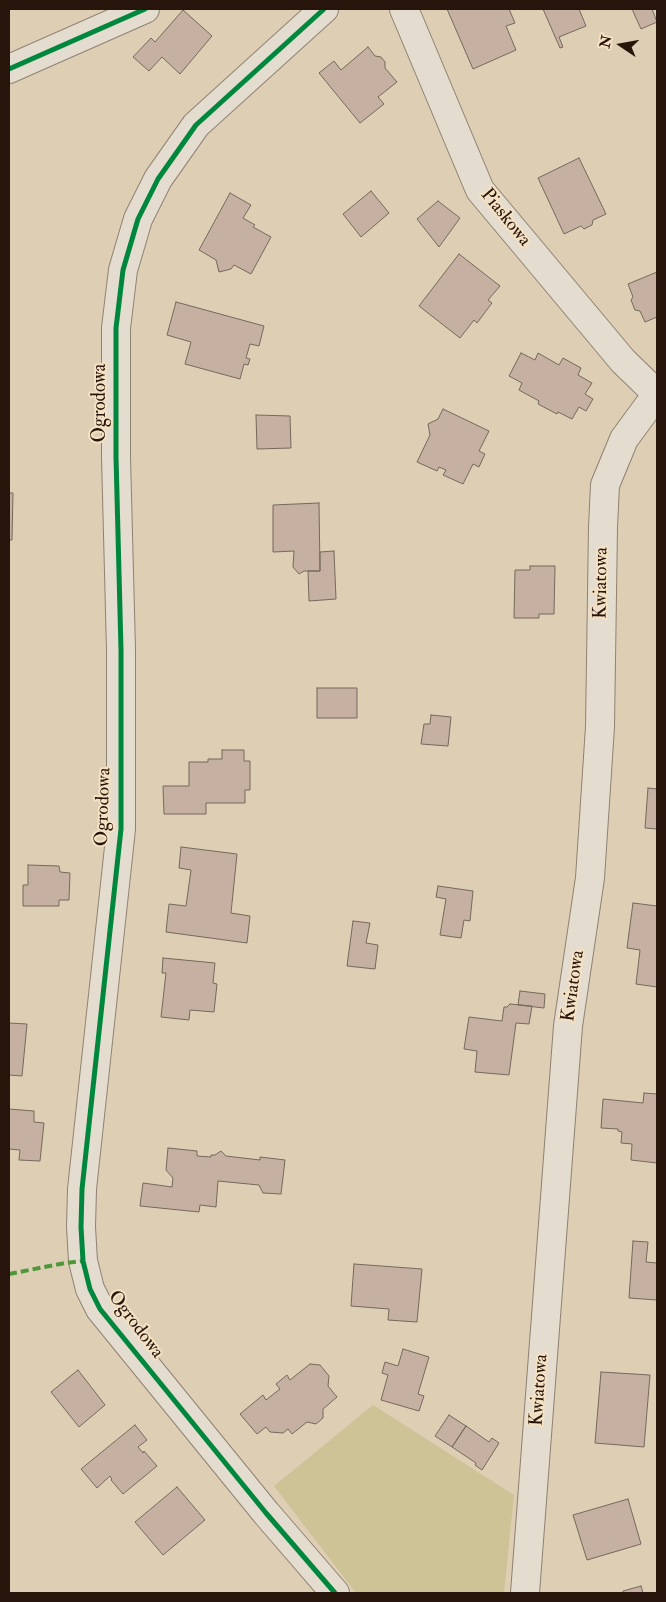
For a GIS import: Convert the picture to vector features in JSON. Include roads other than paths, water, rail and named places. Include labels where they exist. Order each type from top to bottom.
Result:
[{"type":"street","points":[[9,69],[146,9]]},
{"type":"street","name":"Ogrodowa","points":[[324,9],[196,125],[158,179],[138,219],[123,270],[116,328],[116,466],[121,650],[121,829],[82,1189],[81,1227],[83,1261],[90,1289],[100,1309],[266,1513],[335,1593]]},
{"type":"street","name":"Piaskowa","points":[[404,9],[480,190],[623,361],[657,394]]},
{"type":"street","name":"Kwiatowa","points":[[525,1593],[568,1026],[590,878],[600,727],[605,485],[624,439],[657,394]]}]
